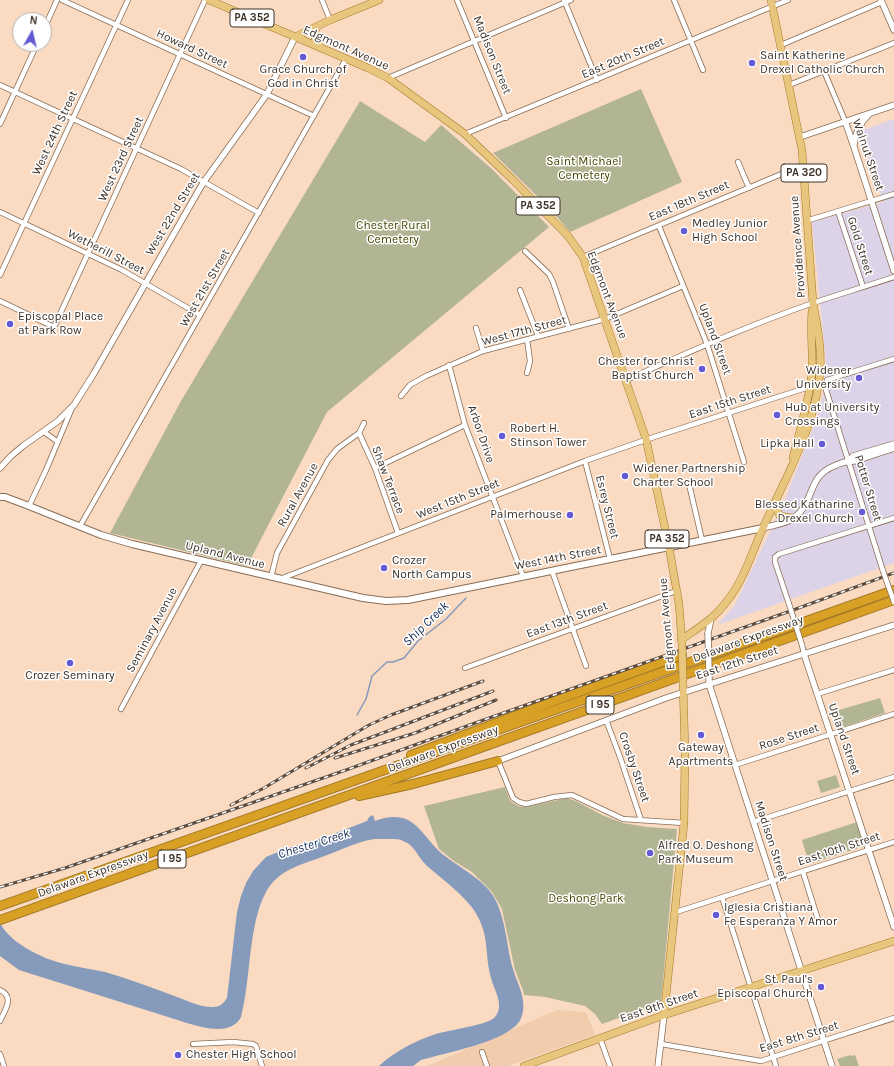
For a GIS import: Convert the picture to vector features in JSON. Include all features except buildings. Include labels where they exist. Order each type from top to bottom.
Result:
[{"type":"highway","name":"Delaware Expressway","points":[[0,906],[894,590]]},
{"type":"highway","name":"Delaware Expressway","points":[[0,920],[894,601]]},
{"type":"highway","points":[[364,777],[406,756],[565,697],[682,656]]},
{"type":"highway","points":[[307,810],[498,761]]},
{"type":"main road","name":"Edgmont Avenue","points":[[209,0],[346,58],[388,78],[465,134],[568,236],[584,257],[646,439],[669,547],[676,591],[682,656],[685,767],[684,824]]},
{"type":"main road","points":[[295,37],[330,20],[379,0]]},
{"type":"main road","name":"Providence Avenue","points":[[681,642],[720,611],[734,592],[787,474],[804,440],[810,422],[819,383],[820,354],[813,303],[800,137],[772,3]]},
{"type":"main road","points":[[317,26],[314,36],[322,48]]},
{"type":"main road","name":"Providence Avenue","points":[[787,474],[810,386],[812,368],[811,326],[813,303]]},
{"type":"main road","name":"Upland Avenue","points":[[2,496],[106,537],[271,578],[363,598],[386,601],[408,600],[452,591]]},
{"type":"main road","points":[[776,499],[778,513],[784,517],[793,518]]},
{"type":"main road","name":"West 14th Street","points":[[452,591],[763,528]]},
{"type":"main road","name":"PA 352","points":[[664,1015],[676,912],[684,824]]},
{"type":"main road","name":"East 9th Street","points":[[524,1066],[664,1015],[894,941]]},
{"type":"street","points":[[52,12],[57,0]]},
{"type":"street","name":"Howard Street","points":[[62,0],[314,116]]},
{"type":"street","name":"West 24th Street","points":[[0,275],[128,0]]},
{"type":"street","name":"West 23rd Street","points":[[0,301],[54,327],[205,0]]},
{"type":"street","points":[[322,0],[330,20]]},
{"type":"street","name":"Madison Street","points":[[457,0],[506,118]]},
{"type":"street","points":[[388,78],[475,42],[565,1],[571,0]]},
{"type":"street","points":[[674,0],[703,70]]},
{"type":"street","name":"East 20th Street","points":[[465,134],[691,41],[772,3],[788,0]]},
{"type":"street","points":[[565,1],[597,80]]},
{"type":"street","points":[[781,45],[882,1],[894,30]]},
{"type":"street","name":"West 22nd Street","points":[[29,506],[74,405],[93,375],[203,183],[267,94],[295,37]]},
{"type":"street","points":[[789,85],[894,43]]},
{"type":"street","points":[[0,124],[33,52]]},
{"type":"street","name":"West 21st Street","points":[[80,526],[346,58]]},
{"type":"street","name":"Walnut Street","points":[[824,71],[854,147],[894,270]]},
{"type":"street","points":[[0,85],[181,169],[203,183],[259,213]]},
{"type":"street","points":[[800,137],[894,105]]},
{"type":"street","points":[[854,147],[857,130],[869,113]]},
{"type":"street","points":[[738,162],[749,188]]},
{"type":"street","name":"East 18th Street","points":[[584,257],[803,166]]},
{"type":"street","points":[[806,221],[894,194]]},
{"type":"street","name":"Gold Street","points":[[838,211],[863,287]]},
{"type":"street","name":"Wetherill Street","points":[[0,212],[122,270],[200,315]]},
{"type":"street","name":"Upland Street","points":[[659,226],[707,344],[744,462]]},
{"type":"street","points":[[525,251],[549,274],[569,329]]},
{"type":"street","points":[[626,380],[707,344],[813,303],[894,277]]},
{"type":"street","name":"West 17th Street","points":[[401,396],[410,385],[483,351],[605,319],[683,286]]},
{"type":"street","points":[[520,290],[538,336]]},
{"type":"street","points":[[476,328],[483,351]]},
{"type":"street","points":[[527,373],[530,361],[528,339]]},
{"type":"street","name":"Potter Street","points":[[894,359],[827,380],[826,390],[883,571],[894,601]]},
{"type":"street","name":"Arbor Drive","points":[[449,366],[465,425],[523,576]]},
{"type":"street","name":"East 15th Street","points":[[646,439],[819,383]]},
{"type":"street","name":"West 22nd Street","points":[[0,468],[11,456],[58,421],[74,405]]},
{"type":"street","points":[[359,434],[364,424]]},
{"type":"street","points":[[375,468],[465,425]]},
{"type":"street","points":[[44,432],[58,442]]},
{"type":"street","name":"Shaw Terrace","points":[[359,434],[375,468],[398,533]]},
{"type":"street","name":"Rural Avenue","points":[[271,578],[277,553],[328,460],[337,448],[359,434]]},
{"type":"street","name":"West 15th Street","points":[[278,579],[584,461],[646,439]]},
{"type":"street","points":[[849,461],[853,456],[894,444]]},
{"type":"street","points":[[763,528],[793,518],[803,509],[819,475],[830,468],[894,448]]},
{"type":"street","name":"Esrey Street","points":[[584,461],[610,559]]},
{"type":"street","points":[[689,484],[702,540]]},
{"type":"street","points":[[869,526],[894,518]]},
{"type":"street","name":"Upland Street","points":[[869,526],[779,554],[775,557],[775,562],[894,927]]},
{"type":"street","name":"Seminary Avenue","points":[[121,709],[201,561]]},
{"type":"street","points":[[552,571],[586,666]]},
{"type":"street","name":"East 13th Street","points":[[465,668],[676,591]]},
{"type":"street","name":"Madison Street","points":[[711,619],[708,633],[709,684],[832,1066]]},
{"type":"street","name":"East 12th Street","points":[[498,761],[682,692],[894,625]]},
{"type":"street","points":[[817,694],[894,670]]},
{"type":"street","name":"Rose Street","points":[[735,765],[894,714]]},
{"type":"street","name":"Crosby Street","points":[[606,720],[641,820]]},
{"type":"street","points":[[498,761],[513,798],[519,802],[526,804],[554,797],[572,795],[622,819],[684,824]]},
{"type":"street","points":[[753,822],[894,777]]},
{"type":"street","name":"East 10th Street","points":[[676,912],[894,842]]},
{"type":"street","points":[[803,872],[819,923]]},
{"type":"street","points":[[722,897],[776,1066]]},
{"type":"street","points":[[0,990],[7,995],[9,999],[0,1021]]},
{"type":"street","points":[[658,1066],[664,1015]]},
{"type":"street","name":"East 8th Street","points":[[661,1044],[758,1060],[773,1057],[894,1018]]},
{"type":"street","points":[[600,1038],[610,1066]]},
{"type":"street","points":[[193,1044],[233,1042],[253,1044],[256,1046],[262,1066]]},
{"type":"street","points":[[482,1052],[487,1066]]},
{"type":"street","points":[[0,1054],[4,1066]]},
{"type":"shaded area","name":"Widener University","points":[[894,119],[894,563],[717,625],[735,605],[783,504],[815,423],[823,395],[826,362],[812,222],[883,202],[860,131]]},
{"type":"shaded area","points":[[557,1010],[586,1012],[595,1035],[508,1066],[427,1066]]},
{"type":"green space","name":"Saint Michael Cemetery","points":[[641,89],[682,182],[570,232],[550,209],[493,153]]},
{"type":"green space","name":"Chester Rural Cemetery","points":[[360,101],[425,142],[441,125],[492,169],[549,227],[327,412],[247,566],[110,533],[181,401]]},
{"type":"green space","points":[[880,698],[885,713],[837,729],[832,712]]},
{"type":"green space","points":[[836,775],[840,787],[821,793],[817,781]]},
{"type":"green space","name":"Deshong Park","points":[[505,787],[510,801],[518,806],[526,807],[567,798],[576,801],[602,815],[623,823],[647,827],[677,829],[661,1003],[602,1024],[595,1014],[585,1006],[545,997],[524,995],[515,970],[502,909],[492,892],[472,872],[454,861],[439,849],[424,806]]},
{"type":"green space","points":[[857,822],[865,846],[809,864],[802,840]]},
{"type":"green space","points":[[855,1055],[859,1066],[840,1066],[837,1059]]},
{"type":"water","name":"Chester Creek","points":[[373,815],[375,821],[396,817],[404,818],[412,822],[440,852],[481,882],[492,894],[497,902],[503,921],[513,969],[522,997],[523,1012],[519,1022],[512,1029],[488,1041],[421,1060],[413,1066],[379,1066],[399,1051],[420,1040],[436,1034],[477,1025],[491,1020],[495,1017],[499,1008],[498,998],[489,972],[485,935],[474,910],[467,901],[423,862],[410,845],[397,839],[375,839],[355,844],[290,869],[277,878],[266,892],[260,905],[253,936],[247,986],[241,1017],[237,1023],[231,1027],[217,1029],[187,1023],[19,970],[0,956],[0,923],[7,933],[16,941],[45,958],[105,972],[199,1005],[208,1007],[219,1006],[227,998],[237,912],[246,883],[253,871],[266,857],[285,849],[323,838],[367,821],[369,817]]},
{"type":"waterway","name":"Ship Creek","points":[[357,715],[366,699],[372,676],[387,662],[393,662],[404,658],[418,641],[446,619],[466,598]]},
{"type":"railway","points":[[0,887],[65,868],[346,770],[894,573]]},
{"type":"railway","points":[[231,805],[264,788],[369,725],[391,715],[483,681]]},
{"type":"railway","points":[[306,768],[351,745],[493,691]]},
{"type":"railway","points":[[335,758],[415,733],[496,700]]},
{"type":"place","name":"Grace Church of God in Christ","points":[[303,57]]},
{"type":"place","name":"Saint Katherine Drexel Catholic Church","points":[[752,63]]},
{"type":"place","name":"Medley Junior High School","points":[[684,231]]},
{"type":"place","name":"Episcopal Place at Park Row","points":[[10,324]]},
{"type":"place","name":"Chester for Christ Baptist Church","points":[[702,369]]},
{"type":"place","name":"Widener University","points":[[859,378]]},
{"type":"place","name":"Hub at University Crossings","points":[[777,415]]},
{"type":"place","name":"Robert H. Stinson Tower","points":[[502,436]]},
{"type":"place","name":"Lipka Hall","points":[[822,444]]},
{"type":"place","name":"Widener Partnership Charter School","points":[[625,476]]},
{"type":"place","name":"Blessed Katharine Drexel Church","points":[[862,512]]},
{"type":"place","name":"Palmerhouse","points":[[570,515]]},
{"type":"place","name":"Crozer North Campus","points":[[384,568]]},
{"type":"place","name":"Crozer Seminary","points":[[70,663]]},
{"type":"place","name":"Gateway Apartments","points":[[701,735]]},
{"type":"place","name":"Alfred O. Deshong Park Museum","points":[[650,853]]},
{"type":"place","name":"Iglesia Cristiana Fe Esperanza Y Amor","points":[[716,915]]},
{"type":"place","name":"St. Paul's Episcopal Church","points":[[821,987]]},
{"type":"place","name":"Chester High School","points":[[178,1055]]}]
